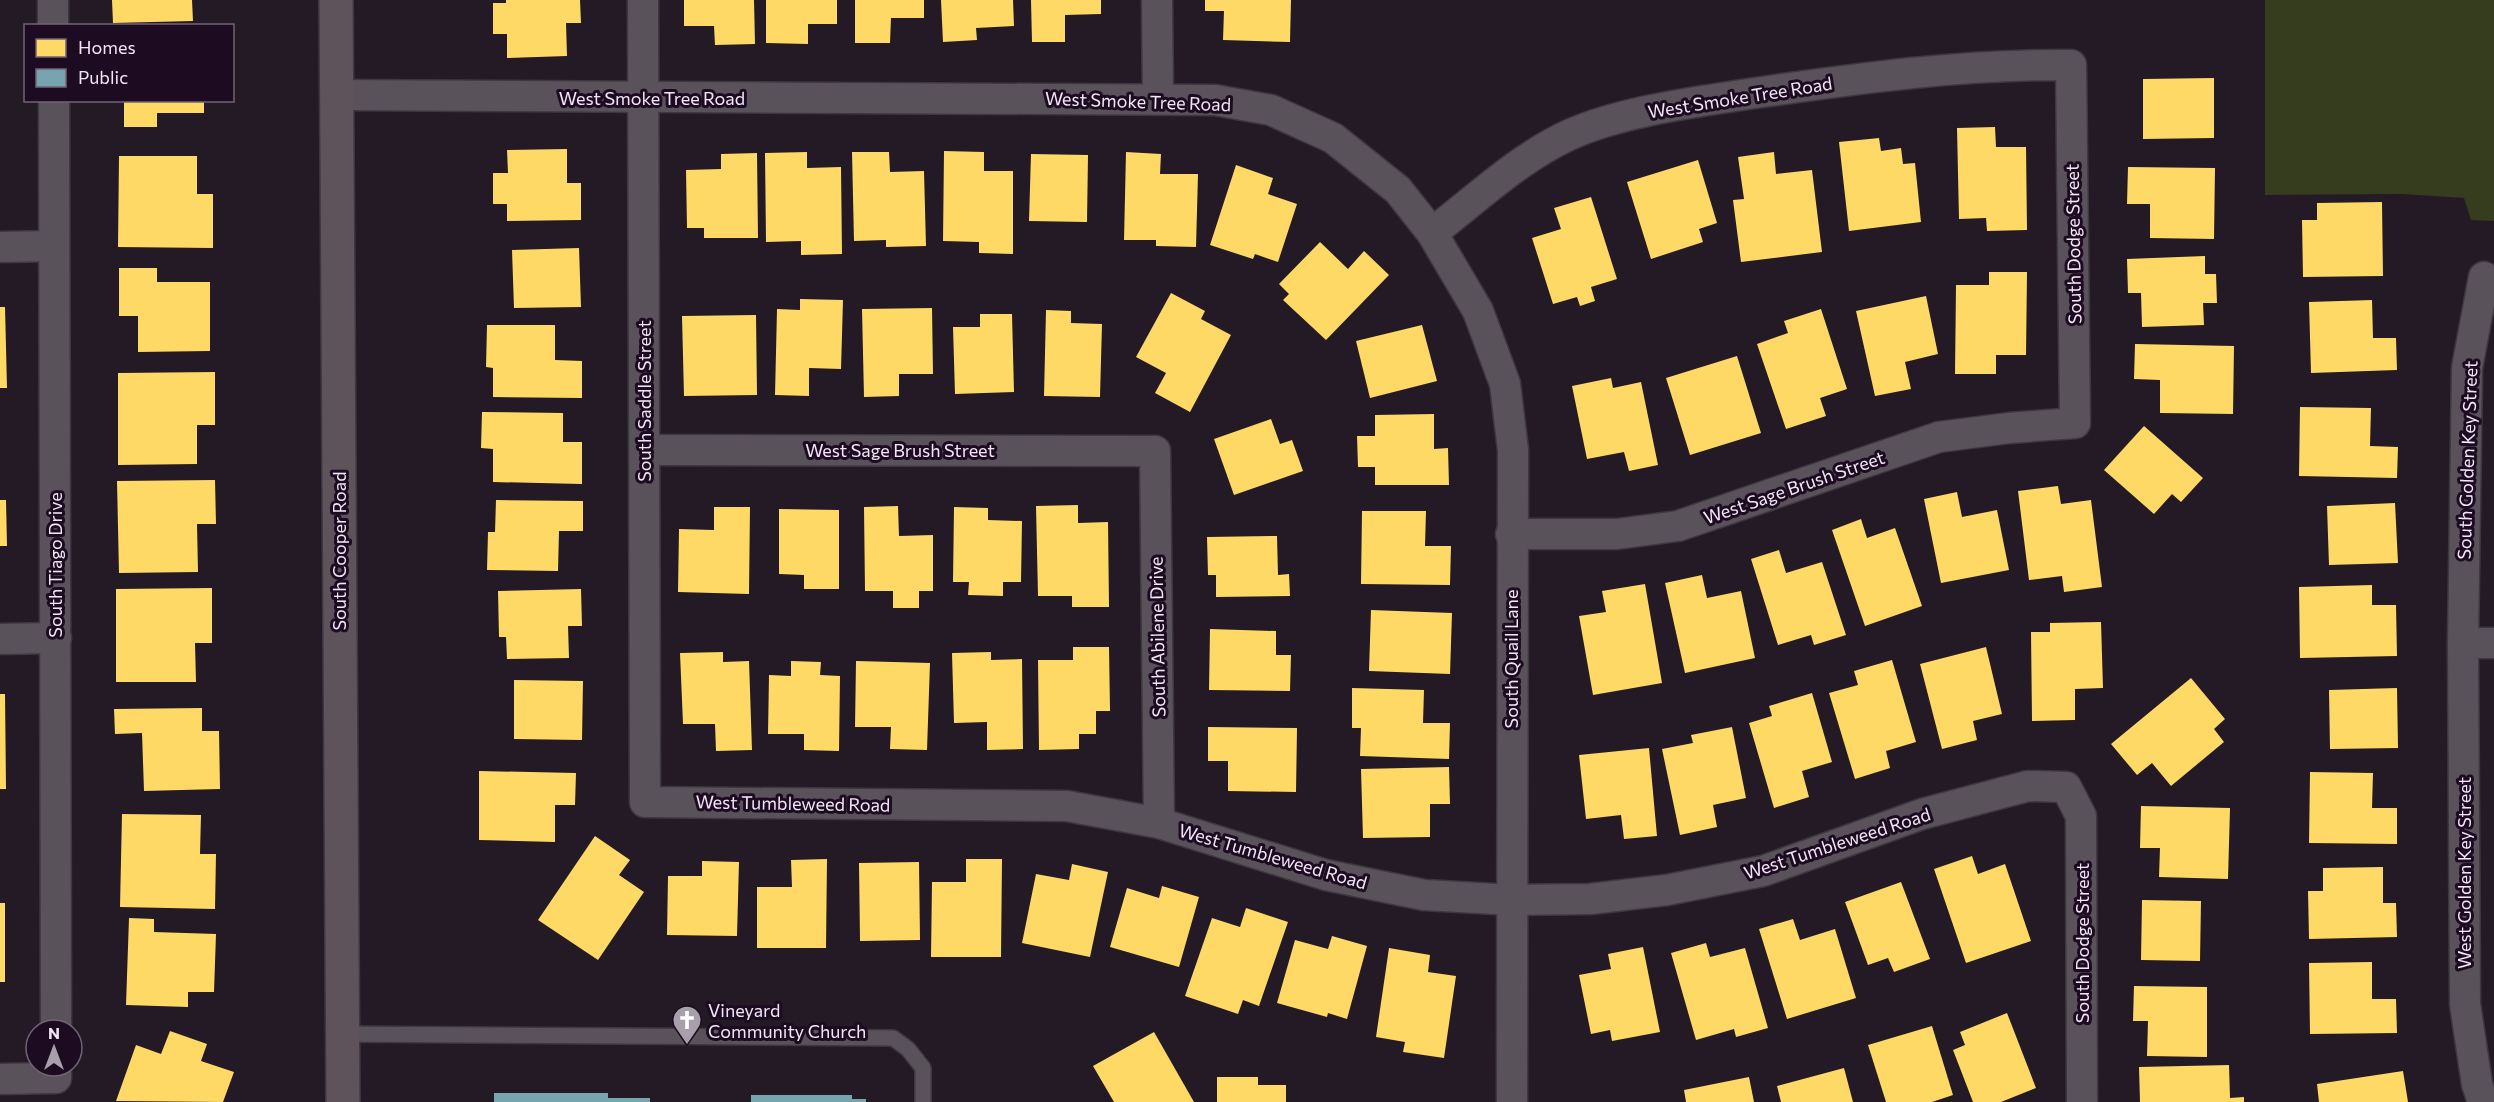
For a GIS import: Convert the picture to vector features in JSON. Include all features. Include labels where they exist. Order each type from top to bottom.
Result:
[{"type":"main road","name":"South Cooper Road","points":[[336,0],[343,1102]]},
{"type":"street","points":[[53,0],[53,24]]},
{"type":"street","name":"South Saddle Street","points":[[643,0],[645,802]]},
{"type":"street","points":[[1157,0],[1158,99]]},
{"type":"street","name":"West Smoke Tree Road","points":[[336,95],[1215,100],[1271,110],[1333,138],[1398,190],[1432,233],[1534,155],[1569,135],[1605,123],[1677,105],[1852,79],[2007,64],[2071,65]]},
{"type":"street","name":"South Dodge Street","points":[[2071,65],[2075,423]]},
{"type":"street","name":"South Tiago Drive","points":[[54,102],[56,1018]]},
{"type":"street","name":"South Quail Lane","points":[[1432,233],[1478,311],[1505,384],[1513,450],[1511,534],[1512,1102]]},
{"type":"street","points":[[0,247],[54,246]]},
{"type":"street","name":"South Golden Key Street","points":[[2463,643],[2467,368],[2484,277]]},
{"type":"street","name":"West Sage Brush Street","points":[[1511,534],[1617,534],[1678,526],[1939,437],[2075,423]]},
{"type":"street","name":"West Sage Brush Street","points":[[645,450],[1155,451]]},
{"type":"street","name":"South Abilene Drive","points":[[1155,451],[1159,823]]},
{"type":"street","points":[[0,639],[56,638]]},
{"type":"street","points":[[2463,643],[2494,643]]},
{"type":"street","name":"West Golden Key Street","points":[[2463,643],[2465,1004],[2477,1084],[2483,1102]]},
{"type":"street","name":"West Tumbleweed Road","points":[[645,802],[1067,806],[1159,823],[1326,875],[1425,895],[1513,900],[1590,899],[1667,890],[1763,871],[1922,814],[2028,786],[2066,787]]},
{"type":"street","name":"South Dodge Street","points":[[2066,787],[2081,816],[2082,1102]]},
{"type":"street","points":[[0,1079],[24,1076]]},
{"type":"lane","points":[[342,1034],[893,1038],[908,1049],[923,1068],[923,1102]]},
{"type":"green space","points":[[2265,0],[2494,0],[2494,221],[2471,220],[2464,198],[2402,194],[2265,195]]},
{"type":"building: Homes","points":[[112,0],[192,0],[193,21],[113,23]]},
{"type":"building: Homes","points":[[506,0],[580,0],[581,23],[566,23],[567,56],[507,58],[507,34],[493,34],[493,3],[506,3]]},
{"type":"building: Homes","points":[[684,0],[754,0],[755,44],[715,45],[714,26],[684,26]]},
{"type":"building: Homes","points":[[766,0],[837,0],[837,24],[808,24],[808,44],[766,43]]},
{"type":"building: Homes","points":[[855,0],[924,0],[924,18],[891,18],[890,43],[855,43]]},
{"type":"building: Homes","points":[[941,0],[1013,0],[1014,26],[976,28],[977,40],[943,42]]},
{"type":"building: Homes","points":[[1031,0],[1101,0],[1101,14],[1065,15],[1065,42],[1032,42]]},
{"type":"building: Homes","points":[[1205,0],[1291,0],[1290,42],[1223,40],[1224,11],[1205,11]]},
{"type":"building: Homes","points":[[2214,78],[2214,138],[2143,139],[2143,79]]},
{"type":"building: Homes","points":[[124,102],[204,102],[204,113],[157,113],[157,127],[124,127]]},
{"type":"building: Homes","points":[[1995,127],[1996,147],[2026,147],[2027,230],[1987,231],[1986,218],[1959,219],[1957,128]]},
{"type":"building: Homes","points":[[1879,138],[1881,151],[1901,148],[1903,164],[1915,163],[1921,222],[1849,231],[1839,142]]},
{"type":"building: Homes","points":[[567,149],[567,183],[581,183],[581,220],[507,221],[507,204],[493,204],[493,173],[508,173],[507,150]]},
{"type":"building: Homes","points":[[944,151],[984,152],[984,171],[1013,171],[1013,254],[979,253],[979,242],[943,241]]},
{"type":"building: Homes","points":[[807,152],[807,168],[841,167],[842,254],[801,255],[801,241],[766,242],[765,153]]},
{"type":"building: Homes","points":[[852,152],[889,152],[890,172],[924,171],[926,246],[886,247],[886,240],[854,241]]},
{"type":"building: Homes","points":[[1126,152],[1161,154],[1160,174],[1198,174],[1196,247],[1156,246],[1156,240],[1124,240]]},
{"type":"building: Homes","points":[[1774,152],[1776,174],[1812,170],[1822,252],[1741,262],[1733,200],[1744,199],[1738,157]]},
{"type":"building: Homes","points":[[757,153],[758,238],[704,238],[704,228],[687,228],[686,170],[721,169],[721,154]]},
{"type":"building: Homes","points":[[1031,154],[1088,155],[1087,222],[1029,221]]},
{"type":"building: Homes","points":[[119,156],[197,156],[197,194],[213,194],[213,248],[118,247]]},
{"type":"building: Homes","points":[[1698,160],[1717,223],[1699,229],[1703,242],[1651,259],[1627,182]]},
{"type":"building: Homes","points":[[1236,165],[1273,178],[1268,194],[1297,204],[1278,262],[1255,254],[1253,259],[1210,245]]},
{"type":"building: Homes","points":[[2128,167],[2215,168],[2214,239],[2150,238],[2150,204],[2127,204]]},
{"type":"building: Homes","points":[[1591,197],[1617,279],[1591,287],[1595,301],[1580,306],[1577,297],[1553,304],[1532,238],[1561,229],[1554,208]]},
{"type":"building: Homes","points":[[2382,202],[2383,276],[2303,277],[2302,220],[2317,220],[2317,203]]},
{"type":"building: Homes","points":[[1320,242],[1348,269],[1364,251],[1389,275],[1326,340],[1283,300],[1289,294],[1279,284]]},
{"type":"building: Homes","points":[[579,248],[581,307],[514,308],[512,250]]},
{"type":"building: Homes","points":[[2205,256],[2205,274],[2216,274],[2217,303],[2203,303],[2204,325],[2142,327],[2141,293],[2128,293],[2127,259]]},
{"type":"building: Homes","points":[[119,268],[157,268],[157,282],[210,282],[210,351],[138,352],[138,316],[119,316]]},
{"type":"building: Homes","points":[[1989,272],[2027,272],[2026,355],[1996,355],[1996,374],[1955,374],[1956,285],[1989,285]]},
{"type":"building: Homes","points":[[1171,293],[1205,311],[1201,319],[1231,335],[1190,412],[1155,393],[1166,373],[1136,357]]},
{"type":"building: Homes","points":[[1926,296],[1938,354],[1905,362],[1911,389],[1875,396],[1856,311]]},
{"type":"building: Homes","points":[[800,299],[843,300],[841,369],[809,368],[809,396],[775,395],[777,309],[800,310]]},
{"type":"building: Homes","points":[[2372,300],[2373,338],[2396,338],[2397,370],[2311,373],[2309,302]]},
{"type":"building: Homes","points":[[0,307],[5,307],[7,388],[0,388]]},
{"type":"building: Homes","points":[[932,308],[933,374],[899,374],[899,396],[864,397],[862,309]]},
{"type":"building: Homes","points":[[1821,309],[1847,389],[1820,398],[1826,416],[1786,429],[1757,344],[1788,333],[1784,321]]},
{"type":"building: Homes","points":[[1046,310],[1071,311],[1071,323],[1102,324],[1100,397],[1044,396]]},
{"type":"building: Homes","points":[[980,314],[1012,314],[1014,392],[955,394],[953,327],[980,327]]},
{"type":"building: Homes","points":[[756,315],[757,395],[684,396],[682,316]]},
{"type":"building: Homes","points":[[487,325],[555,325],[555,360],[582,361],[582,398],[493,397],[493,368],[486,367]]},
{"type":"building: Homes","points":[[1422,325],[1437,381],[1370,398],[1356,341]]},
{"type":"building: Homes","points":[[2135,344],[2234,346],[2233,414],[2160,413],[2160,380],[2134,379]]},
{"type":"building: Homes","points":[[1737,356],[1761,433],[1690,455],[1666,378]]},
{"type":"building: Homes","points":[[215,372],[215,425],[197,425],[197,464],[118,465],[118,373]]},
{"type":"building: Homes","points":[[1611,378],[1613,388],[1641,382],[1658,465],[1629,471],[1624,452],[1587,459],[1572,386]]},
{"type":"building: Homes","points":[[2300,407],[2371,408],[2370,446],[2398,447],[2397,478],[2299,476]]},
{"type":"building: Homes","points":[[482,412],[563,413],[563,442],[582,442],[582,484],[493,482],[493,449],[481,448]]},
{"type":"building: Homes","points":[[1434,414],[1434,449],[1448,448],[1449,485],[1375,485],[1375,467],[1358,467],[1357,436],[1375,436],[1375,415]]},
{"type":"building: Homes","points":[[1271,419],[1280,444],[1292,440],[1303,471],[1234,495],[1214,439]]},
{"type":"building: Homes","points":[[2144,426],[2203,478],[2181,502],[2172,494],[2154,514],[2104,470]]},
{"type":"building: Homes","points":[[215,480],[216,524],[197,524],[198,572],[119,573],[117,481]]},
{"type":"building: Homes","points":[[2058,486],[2061,504],[2091,500],[2102,587],[2064,592],[2062,576],[2029,580],[2018,491]]},
{"type":"building: Homes","points":[[1957,492],[1962,517],[1997,510],[2009,570],[1941,583],[1924,499]]},
{"type":"building: Homes","points":[[0,500],[6,500],[7,546],[0,546]]},
{"type":"building: Homes","points":[[496,500],[583,501],[583,531],[559,531],[558,571],[487,570],[488,532],[495,532]]},
{"type":"building: Homes","points":[[2395,503],[2398,563],[2329,565],[2327,506]]},
{"type":"building: Homes","points":[[1078,505],[1078,523],[1108,522],[1109,607],[1072,607],[1072,596],[1038,596],[1036,506]]},
{"type":"building: Homes","points":[[898,506],[899,536],[933,535],[933,591],[919,591],[919,608],[893,608],[893,591],[865,591],[864,507]]},
{"type":"building: Homes","points":[[714,507],[750,507],[749,594],[678,592],[679,529],[714,530]]},
{"type":"building: Homes","points":[[954,507],[988,508],[988,520],[1022,521],[1021,582],[1003,582],[1003,596],[968,595],[969,582],[953,582]]},
{"type":"building: Homes","points":[[779,509],[839,510],[839,589],[804,589],[804,575],[779,574]]},
{"type":"building: Homes","points":[[1362,511],[1426,511],[1425,546],[1451,546],[1450,585],[1361,584]]},
{"type":"building: Homes","points":[[1861,519],[1867,538],[1895,528],[1922,606],[1865,626],[1832,530]]},
{"type":"building: Homes","points":[[1277,536],[1278,575],[1289,574],[1290,596],[1216,597],[1216,575],[1208,575],[1207,537]]},
{"type":"building: Homes","points":[[1779,550],[1786,573],[1822,562],[1846,635],[1814,645],[1811,635],[1778,645],[1751,559]]},
{"type":"building: Homes","points":[[1702,575],[1707,598],[1741,591],[1755,658],[1685,673],[1665,583]]},
{"type":"building: Homes","points":[[1645,584],[1662,683],[1593,695],[1579,616],[1606,612],[1602,591]]},
{"type":"building: Homes","points":[[2372,585],[2372,605],[2396,605],[2397,656],[2300,658],[2299,587]]},
{"type":"building: Homes","points":[[212,588],[212,643],[195,643],[196,682],[116,682],[116,589]]},
{"type":"building: Homes","points":[[581,589],[582,626],[568,626],[569,658],[507,659],[506,637],[499,637],[498,591]]},
{"type":"building: Homes","points":[[1371,610],[1452,613],[1450,674],[1369,671]]},
{"type":"building: Homes","points":[[2101,622],[2103,688],[2075,689],[2075,720],[2032,721],[2031,632],[2050,632],[2050,623]]},
{"type":"building: Homes","points":[[1210,629],[1276,631],[1276,655],[1291,655],[1290,691],[1209,690]]},
{"type":"building: Homes","points":[[1073,647],[1109,647],[1110,711],[1096,711],[1096,734],[1079,734],[1079,749],[1039,750],[1038,660],[1073,660]]},
{"type":"building: Homes","points":[[1986,647],[2002,714],[1973,721],[1977,740],[1942,749],[1920,664]]},
{"type":"building: Homes","points":[[723,652],[723,662],[749,661],[752,750],[716,751],[715,724],[683,724],[680,653]]},
{"type":"building: Homes","points":[[991,652],[991,660],[1022,659],[1023,749],[987,750],[987,722],[954,723],[952,653]]},
{"type":"building: Homes","points":[[1892,660],[1916,742],[1886,751],[1890,768],[1855,779],[1829,693],[1858,685],[1854,671]]},
{"type":"building: Homes","points":[[791,661],[821,662],[820,675],[840,676],[839,751],[804,750],[804,734],[768,734],[769,675],[791,676]]},
{"type":"building: Homes","points":[[856,661],[930,663],[927,750],[890,749],[891,727],[855,727]]},
{"type":"building: Homes","points":[[2191,678],[2225,719],[2214,729],[2224,742],[2171,786],[2152,763],[2137,775],[2111,744]]},
{"type":"building: Homes","points":[[514,680],[583,681],[582,740],[514,739]]},
{"type":"building: Homes","points":[[1352,688],[1424,690],[1423,723],[1450,723],[1449,759],[1360,756],[1361,728],[1352,728]]},
{"type":"building: Homes","points":[[2397,688],[2398,748],[2330,749],[2329,690]]},
{"type":"building: Homes","points":[[1812,693],[1832,762],[1802,771],[1809,797],[1774,808],[1749,723],[1772,716],[1769,706]]},
{"type":"building: Homes","points":[[0,694],[5,694],[6,789],[0,789]]},
{"type":"building: Homes","points":[[202,708],[202,731],[219,731],[220,789],[144,791],[142,733],[115,734],[114,709]]},
{"type":"building: Homes","points":[[1208,727],[1297,728],[1296,792],[1228,791],[1228,761],[1208,761]]},
{"type":"building: Homes","points":[[1732,727],[1746,798],[1713,805],[1717,827],[1680,835],[1662,749],[1693,743],[1691,735]]},
{"type":"building: Homes","points":[[1649,748],[1657,836],[1624,839],[1621,815],[1586,819],[1579,755]]},
{"type":"building: Homes","points":[[1449,767],[1450,804],[1430,804],[1430,837],[1363,838],[1361,769]]},
{"type":"building: Homes","points":[[479,771],[576,773],[575,805],[555,805],[555,842],[479,840]]},
{"type":"building: Homes","points":[[2310,772],[2373,773],[2372,808],[2397,808],[2397,844],[2309,843]]},
{"type":"building: Homes","points":[[2141,806],[2230,808],[2228,879],[2159,877],[2160,848],[2140,848]]},
{"type":"building: Homes","points":[[122,814],[201,815],[200,854],[216,854],[215,909],[120,907]]},
{"type":"building: Homes","points":[[595,836],[630,860],[619,875],[644,892],[598,960],[538,920]]},
{"type":"building: Homes","points":[[1972,856],[1978,874],[2005,864],[2031,941],[1966,963],[1934,869]]},
{"type":"building: Homes","points":[[827,859],[826,948],[757,948],[757,887],[792,887],[791,860]]},
{"type":"building: Homes","points":[[966,859],[1002,859],[1001,957],[931,957],[932,882],[966,882]]},
{"type":"building: Homes","points":[[702,861],[739,862],[737,936],[667,935],[668,876],[702,876]]},
{"type":"building: Homes","points":[[919,862],[920,940],[860,941],[859,863]]},
{"type":"building: Homes","points":[[1072,864],[1108,872],[1090,957],[1022,943],[1036,874],[1069,880]]},
{"type":"building: Homes","points":[[2383,867],[2383,903],[2396,903],[2397,937],[2309,939],[2308,891],[2323,891],[2323,868]]},
{"type":"building: Homes","points":[[1901,882],[1930,959],[1894,972],[1888,958],[1868,965],[1845,902]]},
{"type":"building: Homes","points":[[1162,886],[1199,897],[1179,967],[1110,947],[1127,888],[1159,898]]},
{"type":"building: Homes","points":[[2142,900],[2201,901],[2200,961],[2141,960]]},
{"type":"building: Homes","points":[[0,903],[5,903],[5,982],[0,982]]},
{"type":"building: Homes","points":[[1246,908],[1288,922],[1259,1006],[1243,1000],[1238,1014],[1185,996],[1212,918],[1240,927]]},
{"type":"building: Homes","points":[[129,918],[154,919],[154,932],[216,934],[214,992],[188,992],[188,1007],[126,1005]]},
{"type":"building: Homes","points":[[1793,919],[1800,940],[1835,929],[1856,998],[1787,1019],[1759,929]]},
{"type":"building: Homes","points":[[1332,936],[1367,946],[1347,1019],[1328,1013],[1327,1017],[1277,1003],[1295,940],[1328,949]]},
{"type":"building: Homes","points":[[1706,943],[1710,957],[1745,948],[1768,1028],[1736,1037],[1734,1029],[1696,1040],[1671,953]]},
{"type":"building: Homes","points":[[1643,947],[1660,1032],[1612,1041],[1610,1030],[1591,1034],[1579,975],[1611,969],[1608,954]]},
{"type":"building: Homes","points":[[1389,948],[1430,955],[1428,972],[1456,976],[1444,1058],[1403,1052],[1405,1042],[1376,1037]]},
{"type":"building: Homes","points":[[2372,962],[2372,999],[2396,999],[2397,1033],[2310,1034],[2309,963]]},
{"type":"building: Homes","points":[[2134,986],[2207,987],[2207,1057],[2147,1056],[2148,1021],[2133,1021]]},
{"type":"building: Homes","points":[[2007,1013],[2036,1088],[2001,1102],[1973,1102],[1953,1050],[1965,1045],[1960,1032]]},
{"type":"building: Homes","points":[[1932,1026],[1953,1095],[1932,1102],[1886,1102],[1868,1045]]},
{"type":"building: Homes","points":[[170,1031],[207,1044],[201,1061],[234,1072],[223,1102],[116,1101],[136,1045],[161,1054]]},
{"type":"building: Homes","points":[[1154,1032],[1194,1102],[1114,1102],[1093,1066]]},
{"type":"building: Homes","points":[[2229,1065],[2230,1098],[2244,1097],[2244,1102],[2140,1102],[2139,1067]]},
{"type":"building: Homes","points":[[1844,1068],[1853,1102],[1781,1102],[1777,1086]]},
{"type":"building: Homes","points":[[2403,1071],[2408,1102],[2319,1102],[2317,1084]]},
{"type":"building: Homes","points":[[1217,1077],[1258,1077],[1258,1085],[1286,1085],[1286,1102],[1217,1102]]},
{"type":"building: Homes","points":[[1749,1077],[1754,1102],[1686,1102],[1684,1090]]},
{"type":"building: Public","points":[[494,1093],[608,1093],[608,1098],[650,1098],[650,1102],[494,1102]]},
{"type":"building: Public","points":[[751,1095],[852,1095],[852,1099],[866,1099],[866,1102],[751,1102]]},
{"type":"place","name":"Vineyard Community Church","points":[[687,1046]]}]
